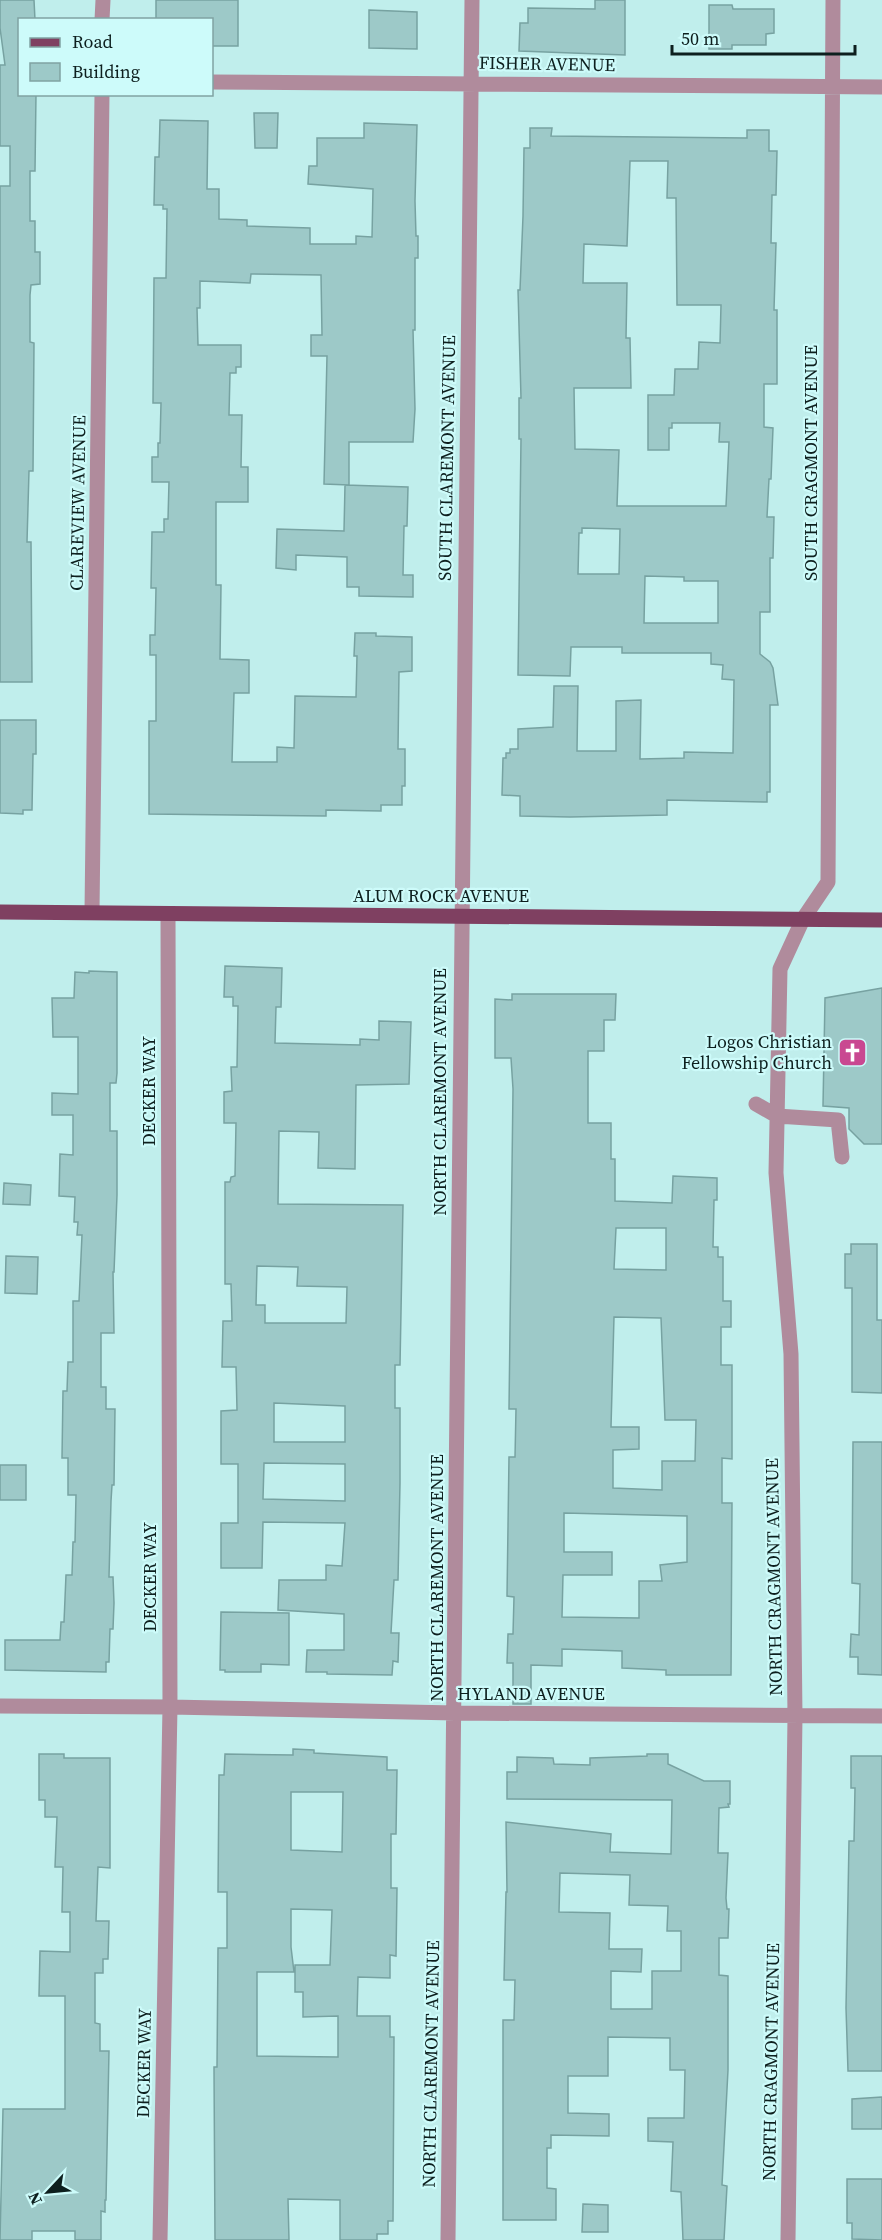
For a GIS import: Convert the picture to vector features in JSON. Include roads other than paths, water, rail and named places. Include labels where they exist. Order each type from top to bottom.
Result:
[{"type":"main road","name":"ALUM ROCK AVENUE","points":[[0,912],[882,920]]},
{"type":"street","points":[[102,0],[102,18]]},
{"type":"street","name":"SOUTH CLAREMONT AVENUE","points":[[461,916],[472,0]]},
{"type":"street","name":"SOUTH CRAGMONT AVENUE","points":[[803,919],[828,882],[833,0]]},
{"type":"street","name":"FISHER AVENUE","points":[[213,82],[882,87]]},
{"type":"street","name":"CLAREVIEW AVENUE","points":[[92,912],[102,96]]},
{"type":"street","name":"DECKER WAY","points":[[160,2240],[170,1707],[168,914]]},
{"type":"street","name":"NORTH CLAREMONT AVENUE","points":[[448,2240],[455,1713],[461,916]]},
{"type":"street","name":"NORTH CRAGMONT AVENUE","points":[[788,2240],[795,1716],[791,1354],[776,1173],[780,966],[803,919]]},
{"type":"street","points":[[756,1104],[777,1116],[838,1120],[842,1157]]},
{"type":"street","name":"HYLAND AVENUE","points":[[0,1706],[455,1713],[882,1716]]},
{"type":"place","name":"Logos Christian Fellowship Church","points":[[853,1052]]}]
